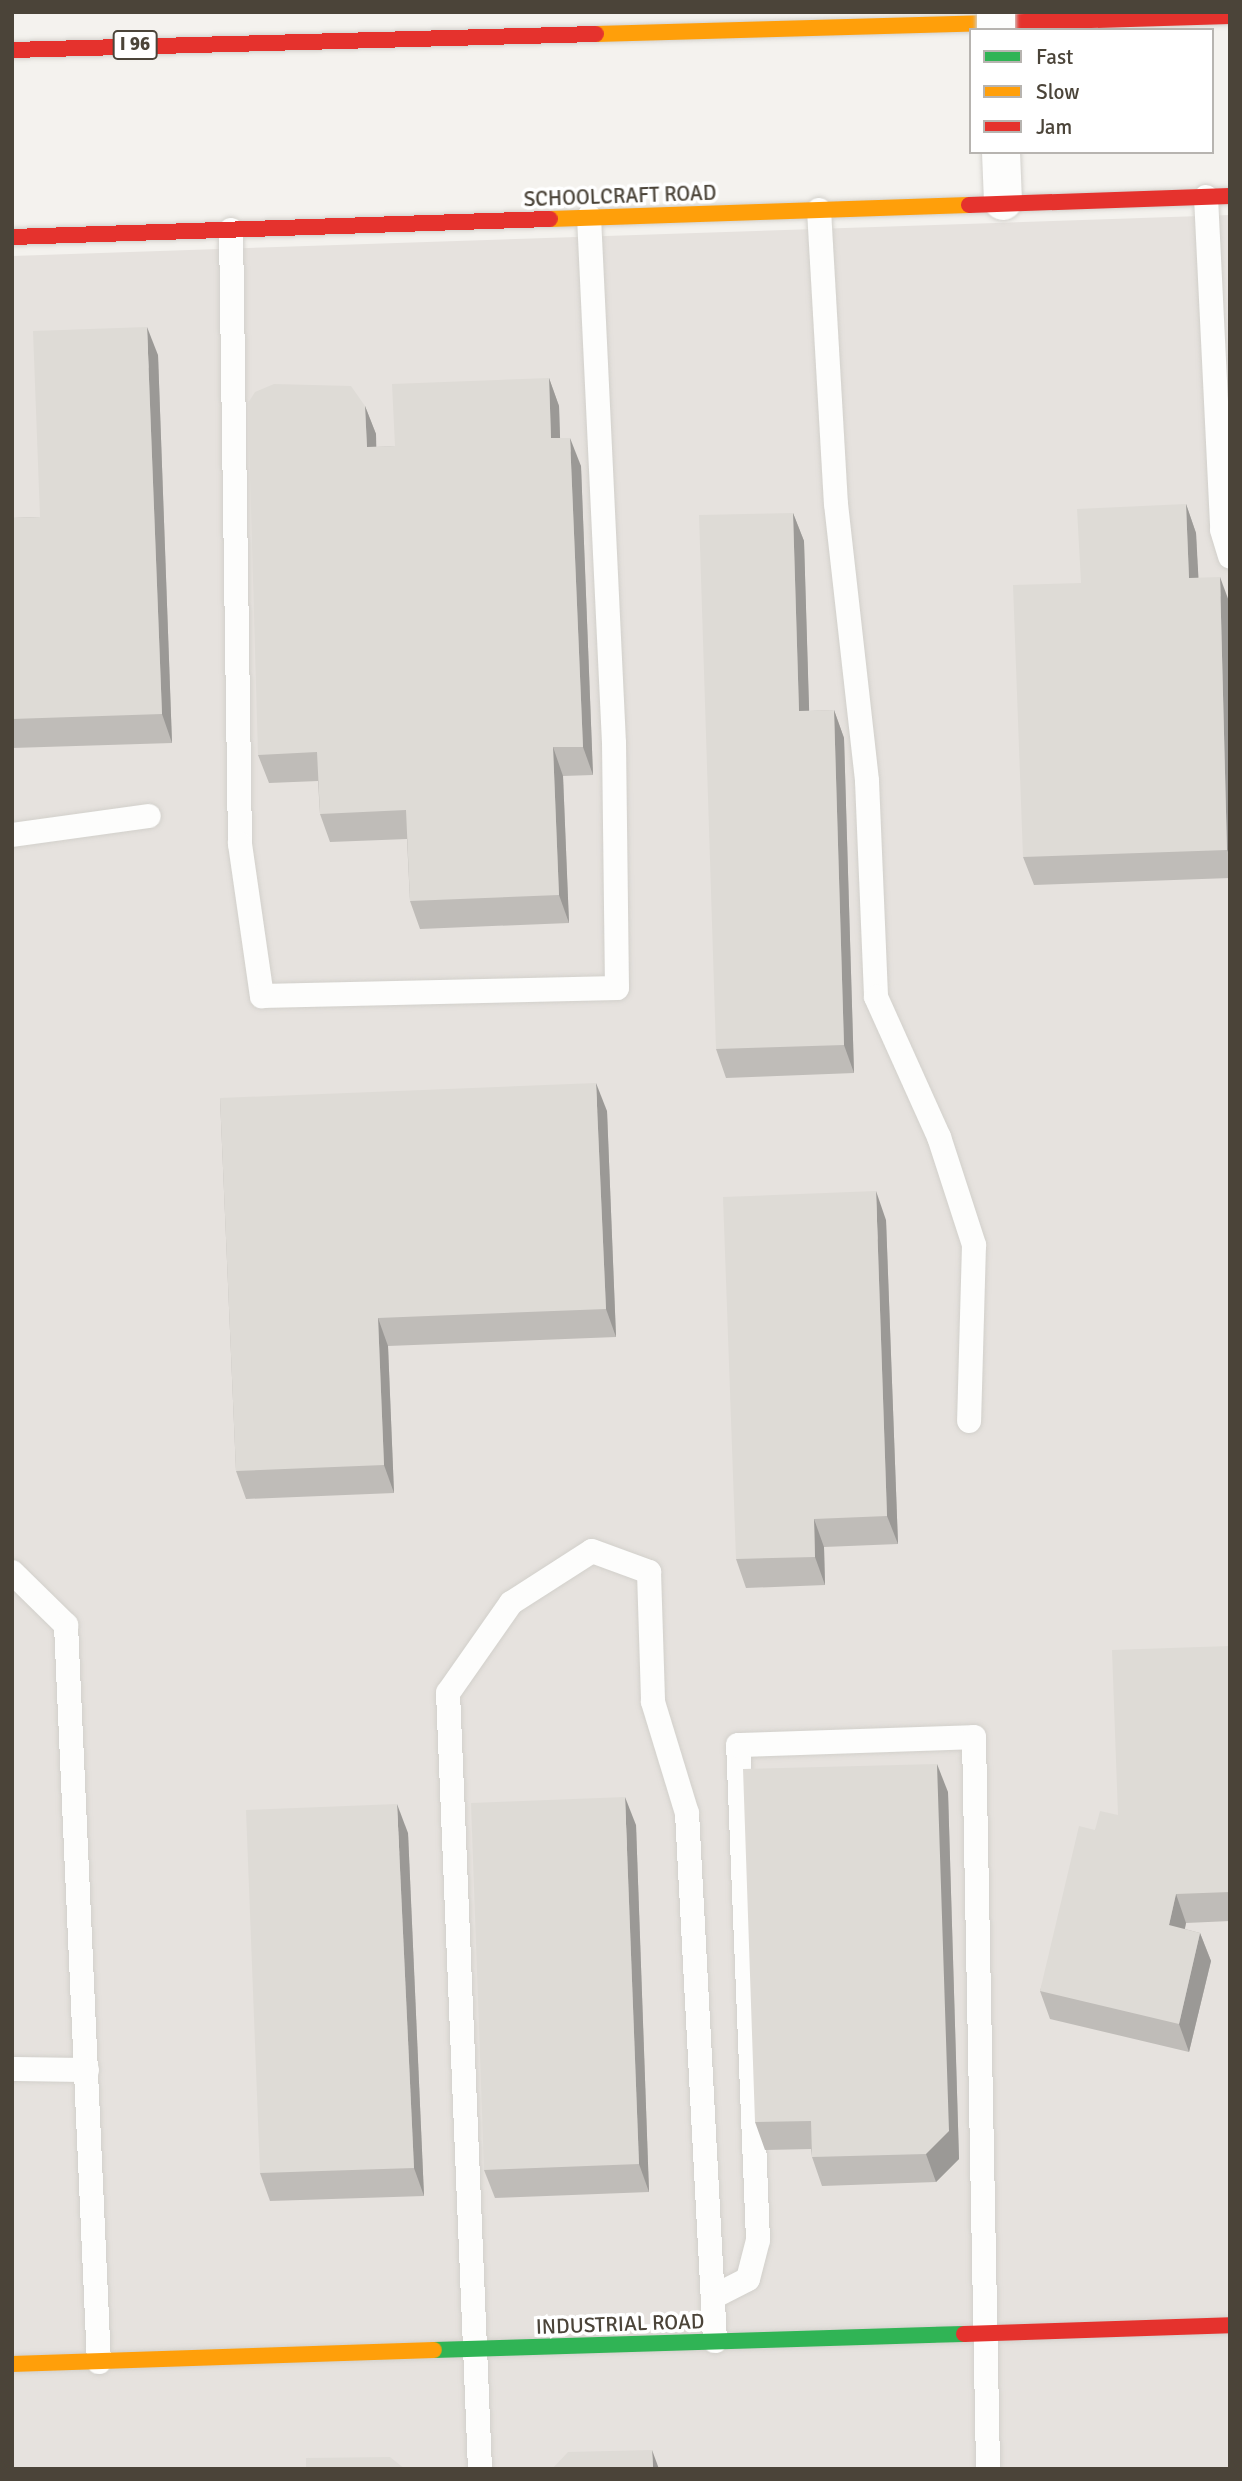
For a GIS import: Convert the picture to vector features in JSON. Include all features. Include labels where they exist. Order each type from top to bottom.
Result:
[{"type":"main road","name":"I 96","points":[[12,50],[1230,16]]},
{"type":"main road","name":"SCHOOLCRAFT ROAD","points":[[12,237],[819,210],[1003,201],[1218,196]]},
{"type":"main road","name":"INDUSTRIAL ROAD","points":[[12,2364],[1230,2325]]},
{"type":"street","points":[[1001,154],[1003,201]]},
{"type":"lane","points":[[1218,196],[1222,530],[1230,557]]},
{"type":"lane","points":[[819,210],[836,504],[867,781],[876,997],[939,1137],[974,1245],[969,1421]]},
{"type":"lane","points":[[230,230],[240,844],[262,996],[617,988],[614,743],[589,218]]},
{"type":"lane","points":[[12,835],[149,816]]},
{"type":"lane","points":[[480,2469],[448,1693],[512,1603],[592,1550],[649,1572],[653,1702],[687,1813],[715,2341]]},
{"type":"lane","points":[[12,1572],[66,1625],[99,2362]]},
{"type":"lane","points":[[712,2297],[748,2279],[758,2240],[738,1745],[974,1737],[988,2469]]},
{"type":"lane","points":[[12,2069],[86,2070]]},
{"type":"shaded area","points":[[1230,215],[1230,2469],[12,2469],[12,256]]},
{"type":"building","points":[[147,327],[162,714],[12,719],[12,518],[40,517],[33,331]]},
{"type":"building","points":[[549,378],[551,438],[570,438],[583,747],[553,747],[559,895],[410,901],[406,810],[320,814],[317,752],[258,755],[248,403],[255,392],[274,384],[351,386],[365,406],[367,447],[395,446],[392,384]]},
{"type":"building","points":[[1186,504],[1189,578],[1220,577],[1227,850],[1023,857],[1013,585],[1081,583],[1077,509]]},
{"type":"building","points":[[793,513],[799,711],[834,710],[844,1045],[716,1049],[699,515]]},
{"type":"building","points":[[596,1083],[606,1309],[378,1318],[384,1465],[236,1471],[220,1098]]},
{"type":"building","points":[[876,1191],[887,1516],[814,1519],[815,1557],[736,1559],[723,1197]]},
{"type":"building","points":[[1230,1646],[1230,1892],[1176,1894],[1169,1925],[1200,1933],[1179,2024],[1040,1991],[1079,1826],[1095,1830],[1100,1811],[1118,1815],[1112,1650]]},
{"type":"building","points":[[937,1764],[949,2131],[926,2154],[812,2157],[811,2121],[755,2122],[743,1769]]},
{"type":"building","points":[[625,1797],[639,2164],[484,2170],[471,1803]]},
{"type":"building","points":[[397,1804],[414,2168],[260,2173],[246,1810]]},
{"type":"building","points":[[652,2450],[653,2469],[552,2469],[568,2452]]},
{"type":"building","points":[[390,2457],[405,2469],[306,2469],[306,2458]]},
{"type":"traffic: fast","points":[[434,2350],[964,2334]]},
{"type":"traffic: slow","points":[[596,34],[992,23]]},
{"type":"traffic: slow","points":[[550,219],[969,205]]},
{"type":"traffic: slow","points":[[12,2364],[434,2350]]},
{"type":"traffic: jam","points":[[992,23],[1230,16]]},
{"type":"traffic: jam","points":[[12,50],[596,34]]},
{"type":"traffic: jam","points":[[969,205],[1230,196]]},
{"type":"traffic: jam","points":[[12,237],[550,219]]},
{"type":"traffic: jam","points":[[964,2334],[1230,2325]]}]
